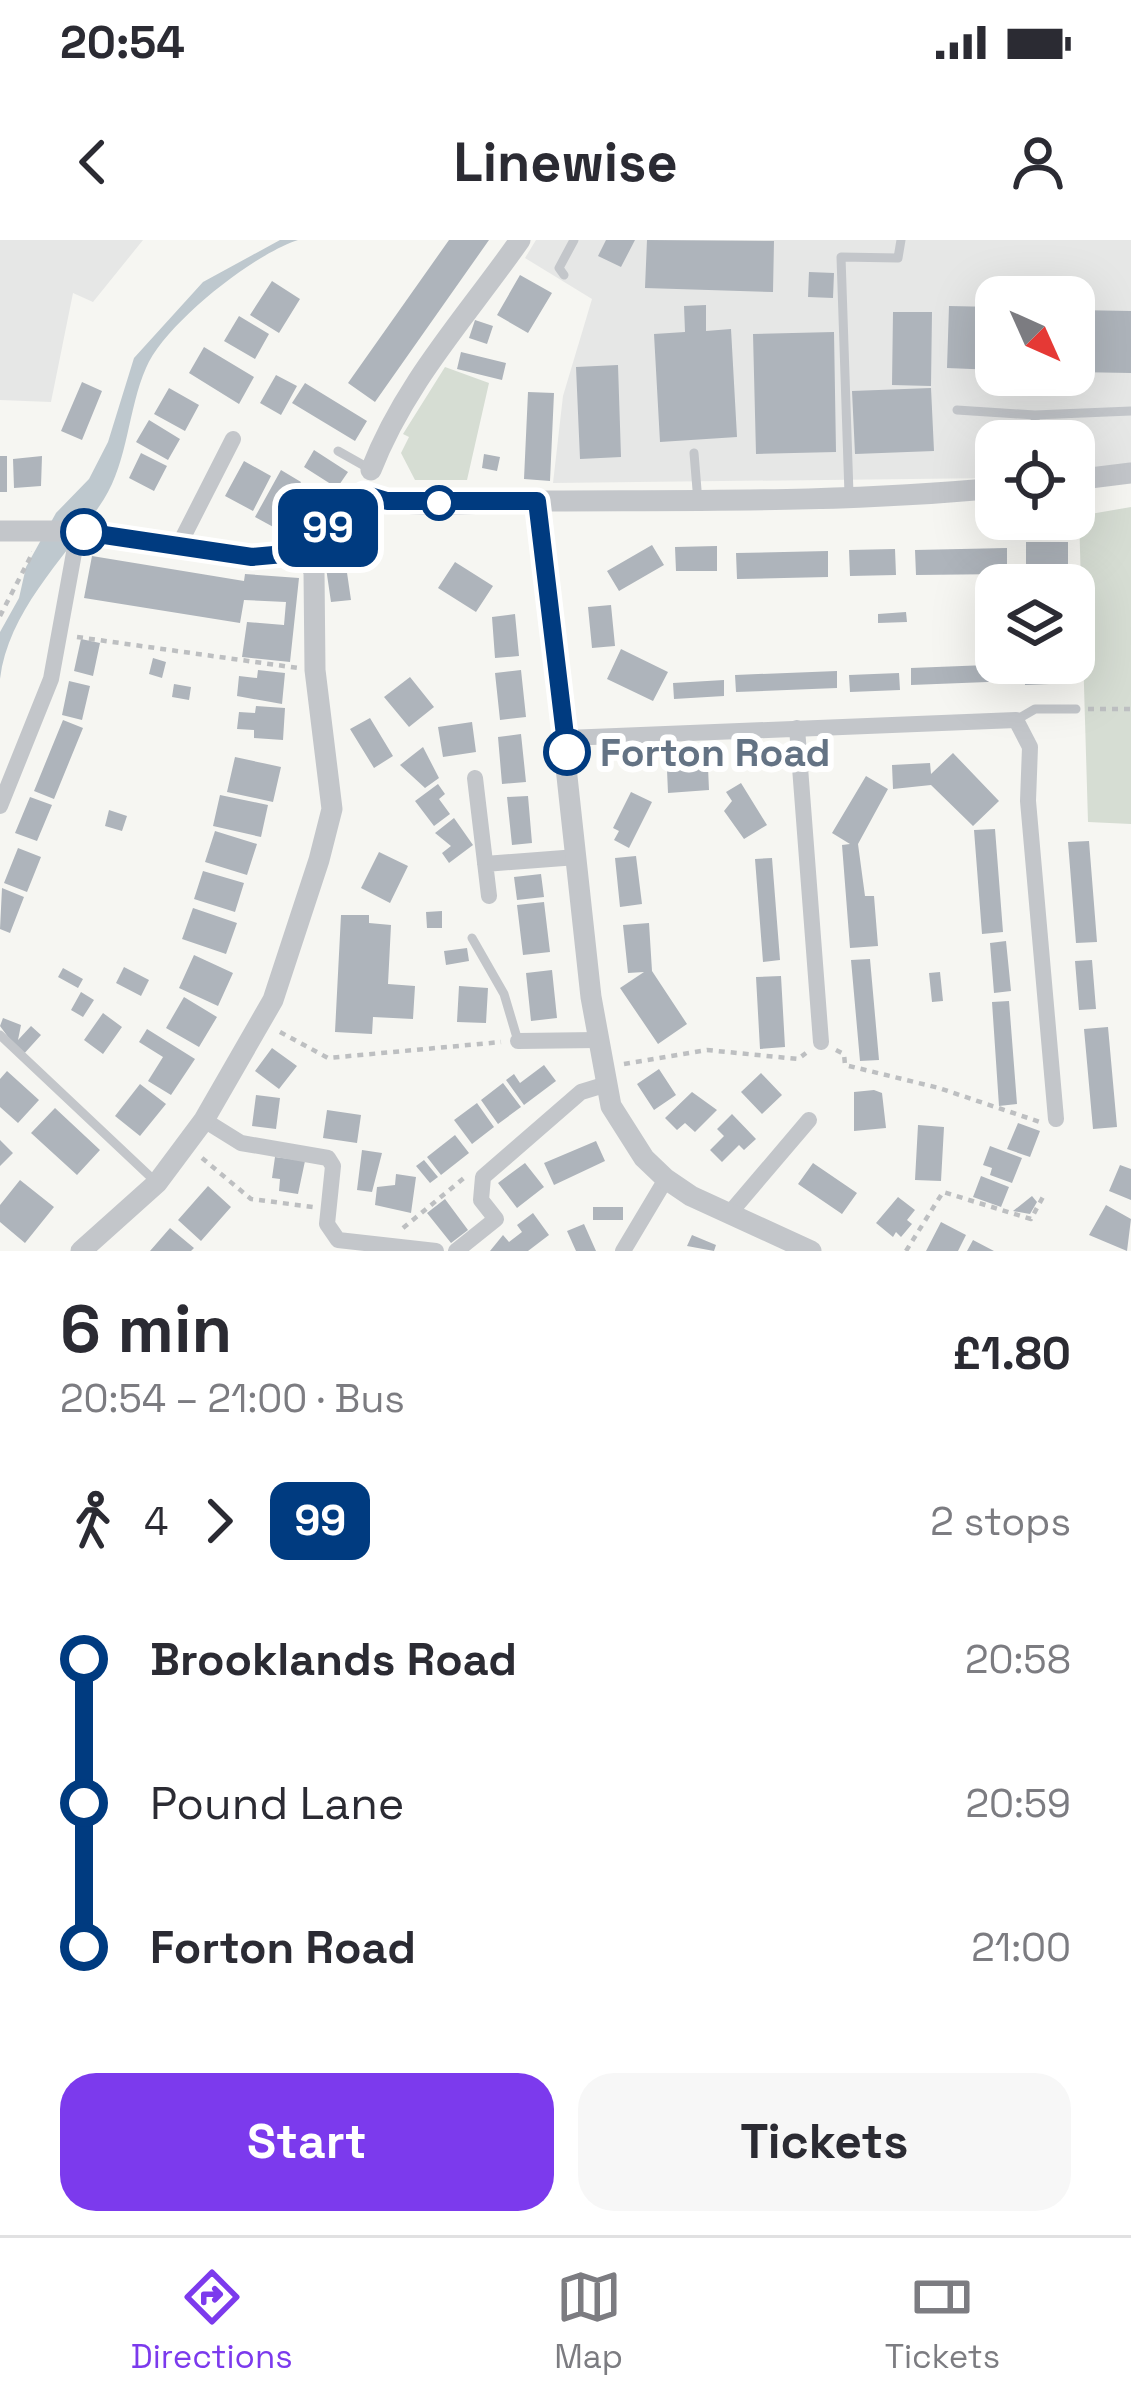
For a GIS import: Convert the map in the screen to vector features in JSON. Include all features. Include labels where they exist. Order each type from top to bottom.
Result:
[{"type":"street","points":[[0,531],[78,531],[252,557],[306,552],[364,494],[393,418],[433,355],[520,240]]},
{"type":"street","points":[[178,547],[233,440]]},
{"type":"street","points":[[1095,477],[1131,473]]},
{"type":"street","points":[[364,494],[441,503],[698,503],[849,500],[975,490]]},
{"type":"street","points":[[537,501],[602,1077],[624,1131],[666,1179],[811,1251]]},
{"type":"street","points":[[0,806],[51,679],[78,531]]},
{"type":"street","points":[[81,1251],[157,1183],[204,1120],[263,1019],[332,809],[315,670],[314,572],[306,552]]},
{"type":"street","points":[[567,738],[1016,720],[1030,747],[1028,801],[1051,1121]]},
{"type":"street","points":[[797,728],[821,1042]]},
{"type":"street","points":[[476,778],[489,896]]},
{"type":"street","points":[[485,864],[577,857]]},
{"type":"street","points":[[518,1041],[597,1040]]},
{"type":"street","points":[[456,1251],[496,1219],[478,1188],[490,1171],[602,1077]]},
{"type":"street","points":[[204,1120],[242,1143],[328,1158],[333,1166],[326,1209],[331,1235],[345,1243],[436,1251]]},
{"type":"street","points":[[729,1214],[809,1120]]},
{"type":"street","points":[[623,1251],[666,1179]]},
{"type":"lane","points":[[564,275],[560,268],[574,240]]},
{"type":"lane","points":[[849,500],[841,257],[898,258],[901,240]]},
{"type":"lane","points":[[956,410],[1035,415],[1131,411]]},
{"type":"lane","points":[[1035,415],[1035,420]]},
{"type":"lane","points":[[338,451],[371,470]]},
{"type":"lane","points":[[694,453],[698,503]]},
{"type":"lane","points":[[1016,720],[1035,709],[1076,709]]},
{"type":"lane","points":[[472,938],[503,994],[518,1041]]},
{"type":"lane","points":[[0,1035],[157,1183]]},
{"type":"path","points":[[0,616],[43,531]]},
{"type":"path","points":[[62,635],[315,670]]},
{"type":"path","points":[[1076,709],[1131,709]]},
{"type":"path","points":[[263,1019],[309,1052],[328,1058],[518,1041]]},
{"type":"path","points":[[602,1077],[707,1050],[798,1060],[821,1042],[844,1054],[845,1065],[1051,1121]]},
{"type":"path","points":[[202,1158],[251,1199],[326,1209]]},
{"type":"path","points":[[395,1232],[479,1166],[490,1171]]},
{"type":"path","points":[[906,1251],[943,1192],[1031,1219],[1044,1195]]},
{"type":"shaded area","points":[[0,240],[143,240],[93,302],[73,293],[51,402],[0,400]]},
{"type":"shaded area","points":[[280,240],[298,240],[235,275],[190,312],[156,350],[140,384],[112,484],[27,606],[0,679],[0,632],[19,598],[26,567],[56,513],[89,479],[108,442],[134,358],[203,282]]},
{"type":"shaded area","points":[[536,240],[1131,240],[1131,464],[1095,468],[1095,420],[975,420],[975,478],[553,483],[563,396],[592,299],[525,258]]},
{"type":"shaded area","points":[[445,367],[489,383],[467,480],[415,480],[401,453],[409,437],[403,434]]},
{"type":"shaded area","points":[[1131,507],[1131,824],[1088,822],[1084,684],[1095,684],[1095,564],[1080,564],[1080,540],[1095,540],[1095,513]]},
{"type":"building","points":[[449,240],[489,240],[375,402],[348,383]]},
{"type":"building","points":[[606,240],[635,240],[621,267],[598,256]]},
{"type":"building","points":[[647,240],[774,241],[773,292],[645,288]]},
{"type":"building","points":[[809,272],[834,273],[833,298],[808,297]]},
{"type":"building","points":[[520,275],[552,293],[528,333],[497,315]]},
{"type":"building","points":[[272,281],[300,299],[279,333],[250,315]]},
{"type":"building","points":[[706,305],[706,331],[731,329],[737,437],[660,442],[654,334],[685,332],[684,306]]},
{"type":"building","points":[[949,306],[975,307],[975,369],[947,368]]},
{"type":"building","points":[[1095,310],[1131,311],[1131,373],[1095,372]]},
{"type":"building","points":[[893,312],[932,312],[931,386],[892,385]]},
{"type":"building","points":[[239,316],[269,334],[255,359],[224,341]]},
{"type":"building","points":[[475,320],[493,326],[487,344],[469,338]]},
{"type":"building","points":[[834,332],[836,452],[756,454],[753,334]]},
{"type":"building","points":[[204,347],[254,377],[239,404],[189,373]]},
{"type":"building","points":[[461,352],[506,363],[502,380],[457,369]]},
{"type":"building","points":[[618,365],[621,457],[580,459],[576,367]]},
{"type":"building","points":[[276,375],[297,386],[281,415],[260,403]]},
{"type":"building","points":[[82,382],[102,391],[82,440],[61,431]]},
{"type":"building","points":[[305,383],[367,421],[355,441],[292,403]]},
{"type":"building","points":[[169,388],[199,405],[185,431],[154,414]]},
{"type":"building","points":[[931,388],[934,451],[855,454],[852,391]]},
{"type":"building","points":[[528,392],[554,393],[550,481],[524,479]]},
{"type":"building","points":[[149,420],[180,439],[168,460],[136,442]]},
{"type":"building","points":[[314,450],[348,472],[337,488],[304,467]]},
{"type":"building","points":[[141,453],[167,466],[154,491],[129,478]]},
{"type":"building","points":[[484,454],[500,457],[497,471],[482,468]]},
{"type":"building","points":[[0,456],[7,456],[7,492],[0,492]]},
{"type":"building","points":[[42,456],[41,486],[14,488],[13,459]]},
{"type":"building","points":[[244,461],[271,476],[253,511],[225,496]]},
{"type":"building","points":[[281,470],[301,482],[293,497],[304,503],[292,524],[282,519],[277,529],[255,517]]},
{"type":"building","points":[[1026,542],[1068,542],[1068,564],[1026,564]]},
{"type":"building","points":[[652,545],[664,565],[619,591],[607,571]]},
{"type":"building","points":[[717,546],[717,571],[676,571],[675,547]]},
{"type":"building","points":[[1007,548],[1007,564],[975,564],[975,574],[916,575],[915,550]]},
{"type":"building","points":[[895,549],[896,575],[850,576],[849,550]]},
{"type":"building","points":[[828,551],[828,577],[737,579],[736,553]]},
{"type":"building","points":[[92,556],[244,581],[245,574],[299,578],[290,662],[242,657],[247,622],[284,625],[286,602],[244,600],[240,623],[84,598]]},
{"type":"building","points":[[345,559],[351,600],[331,602],[325,561]]},
{"type":"building","points":[[455,562],[493,586],[476,612],[438,588]]},
{"type":"building","points":[[611,605],[615,646],[592,648],[588,607]]},
{"type":"building","points":[[906,612],[907,622],[878,623],[878,614]]},
{"type":"building","points":[[515,614],[519,656],[495,658],[492,617]]},
{"type":"building","points":[[81,639],[100,643],[93,676],[74,671]]},
{"type":"building","points":[[621,649],[668,672],[653,701],[607,679]]},
{"type":"building","points":[[153,658],[166,662],[162,678],[149,674]]},
{"type":"building","points":[[975,665],[975,682],[911,685],[911,668]]},
{"type":"building","points":[[258,670],[285,673],[282,704],[237,696],[239,676],[257,678]]},
{"type":"building","points":[[521,670],[526,717],[500,720],[495,673]]},
{"type":"building","points":[[837,671],[837,688],[736,692],[735,675]]},
{"type":"building","points":[[899,673],[900,690],[850,692],[849,675]]},
{"type":"building","points":[[410,677],[434,707],[409,727],[384,697]]},
{"type":"building","points":[[724,680],[724,696],[674,699],[673,683]]},
{"type":"building","points":[[69,681],[90,686],[82,720],[62,715]]},
{"type":"building","points":[[174,684],[191,687],[189,700],[172,697]]},
{"type":"building","points":[[256,706],[285,708],[283,740],[254,738],[254,730],[237,729],[239,712],[255,713]]},
{"type":"building","points":[[370,718],[393,756],[374,768],[350,729]]},
{"type":"building","points":[[63,720],[83,728],[54,799],[34,791]]},
{"type":"building","points":[[472,722],[476,752],[443,757],[438,727]]},
{"type":"building","points":[[521,734],[526,782],[502,784],[498,737]]},
{"type":"building","points":[[423,747],[439,778],[425,788],[400,765]]},
{"type":"building","points":[[953,753],[999,801],[973,826],[931,785],[893,789],[892,765],[930,763],[931,774]]},
{"type":"building","points":[[235,757],[281,767],[273,802],[227,792]]},
{"type":"building","points":[[708,767],[709,790],[668,793],[667,770]]},
{"type":"building","points":[[866,776],[888,789],[858,844],[865,896],[874,896],[878,946],[850,948],[842,845],[850,844],[832,833]]},
{"type":"building","points":[[741,783],[767,825],[744,839],[724,811],[732,801],[726,792]]},
{"type":"building","points":[[438,784],[445,794],[439,799],[450,814],[434,826],[415,801]]},
{"type":"building","points":[[631,792],[652,802],[629,848],[614,840],[619,831],[613,828]]},
{"type":"building","points":[[220,795],[268,805],[261,837],[213,826]]},
{"type":"building","points":[[528,796],[532,843],[512,845],[507,797]]},
{"type":"building","points":[[30,797],[52,805],[37,841],[15,833]]},
{"type":"building","points":[[109,810],[127,816],[122,831],[105,826]]},
{"type":"building","points":[[454,818],[473,845],[449,863],[442,853],[451,846],[435,833]]},
{"type":"building","points":[[995,829],[1003,932],[982,934],[974,830]]},
{"type":"building","points":[[215,831],[257,844],[247,875],[205,862]]},
{"type":"building","points":[[1089,841],[1097,942],[1076,943],[1068,842]]},
{"type":"building","points":[[18,848],[41,857],[27,892],[4,883]]},
{"type":"building","points":[[379,852],[408,866],[390,903],[361,888]]},
{"type":"building","points":[[636,856],[642,904],[620,907],[615,858]]},
{"type":"building","points":[[772,858],[780,960],[763,962],[755,859]]},
{"type":"building","points":[[203,871],[244,883],[235,912],[194,899]]},
{"type":"building","points":[[541,874],[544,897],[517,900],[514,877]]},
{"type":"building","points":[[2,888],[24,897],[10,933],[0,929]]},
{"type":"building","points":[[544,902],[550,952],[523,955],[517,905]]},
{"type":"building","points":[[193,908],[237,923],[226,954],[182,939]]},
{"type":"building","points":[[442,911],[442,928],[427,928],[426,912]]},
{"type":"building","points":[[341,915],[369,915],[369,923],[391,925],[388,984],[415,986],[413,1019],[373,1017],[372,1034],[335,1032]]},
{"type":"building","points":[[649,923],[652,971],[687,1024],[658,1044],[620,988],[644,972],[628,973],[623,925]]},
{"type":"building","points":[[1006,941],[1011,991],[994,993],[990,943]]},
{"type":"building","points":[[467,948],[469,961],[446,965],[444,951]]},
{"type":"building","points":[[194,955],[233,973],[218,1006],[179,988]]},
{"type":"building","points":[[870,959],[879,1060],[860,1061],[851,960]]},
{"type":"building","points":[[1092,960],[1096,1009],[1079,1010],[1075,961]]},
{"type":"building","points":[[124,967],[149,980],[141,996],[116,983]]},
{"type":"building","points":[[63,968],[83,979],[78,988],[58,977]]},
{"type":"building","points":[[552,970],[557,1018],[531,1021],[526,973]]},
{"type":"building","points":[[940,972],[943,1001],[932,1002],[929,973]]},
{"type":"building","points":[[781,976],[785,1047],[760,1049],[756,977]]},
{"type":"building","points":[[459,986],[488,988],[486,1023],[457,1022]]},
{"type":"building","points":[[81,992],[94,1000],[83,1017],[71,1010]]},
{"type":"building","points":[[184,997],[217,1017],[199,1047],[166,1028]]},
{"type":"building","points":[[1009,1001],[1017,1104],[999,1106],[992,1002]]},
{"type":"building","points":[[103,1013],[122,1027],[103,1054],[84,1040]]},
{"type":"building","points":[[3,1018],[21,1025],[18,1040],[31,1026],[41,1035],[22,1056],[0,1026]]},
{"type":"building","points":[[1108,1027],[1117,1127],[1093,1129],[1084,1029]]},
{"type":"building","points":[[147,1029],[195,1059],[171,1095],[148,1081],[163,1057],[139,1042]]},
{"type":"building","points":[[272,1048],[297,1066],[279,1089],[255,1071]]},
{"type":"building","points":[[544,1065],[556,1081],[524,1105],[506,1080],[514,1074],[520,1083]]},
{"type":"building","points":[[659,1069],[676,1095],[654,1110],[637,1084]]},
{"type":"building","points":[[7,1071],[39,1100],[18,1123],[0,1107],[0,1079]]},
{"type":"building","points":[[761,1073],[782,1095],[762,1114],[741,1092]]},
{"type":"building","points":[[503,1083],[521,1107],[498,1124],[481,1100]]},
{"type":"building","points":[[140,1084],[166,1104],[140,1136],[115,1116]]},
{"type":"building","points":[[692,1092],[717,1110],[695,1132],[685,1123],[677,1130],[665,1118]]},
{"type":"building","points":[[854,1092],[882,1093],[886,1128],[854,1131]]},
{"type":"building","points":[[256,1095],[280,1098],[276,1129],[252,1126]]},
{"type":"building","points":[[477,1103],[494,1127],[472,1144],[454,1120]]},
{"type":"building","points":[[55,1108],[100,1150],[77,1175],[31,1133]]},
{"type":"building","points":[[327,1110],[361,1115],[357,1143],[323,1138]]},
{"type":"building","points":[[732,1114],[756,1139],[744,1150],[739,1145],[722,1162],[710,1150],[724,1136],[717,1129]]},
{"type":"building","points":[[1018,1123],[1040,1131],[1030,1157],[1007,1149]]},
{"type":"building","points":[[918,1125],[944,1127],[941,1181],[915,1180]]},
{"type":"building","points":[[455,1135],[469,1153],[441,1175],[427,1157]]},
{"type":"building","points":[[0,1140],[13,1153],[0,1166]]},
{"type":"building","points":[[596,1141],[605,1161],[554,1185],[544,1163]]},
{"type":"building","points":[[990,1146],[1022,1158],[1012,1183],[990,1175],[992,1168],[983,1165]]},
{"type":"building","points":[[362,1150],[382,1153],[372,1192],[357,1190]]},
{"type":"building","points":[[275,1157],[305,1161],[298,1194],[279,1191],[280,1179],[272,1178]]},
{"type":"building","points":[[424,1160],[438,1177],[430,1183],[416,1166]]},
{"type":"building","points":[[525,1163],[544,1187],[517,1208],[498,1183]]},
{"type":"building","points":[[813,1163],[857,1193],[842,1214],[798,1184]]},
{"type":"building","points":[[1120,1165],[1131,1169],[1131,1200],[1109,1191]]},
{"type":"building","points":[[396,1174],[416,1177],[411,1213],[375,1205],[377,1187],[395,1185]]},
{"type":"building","points":[[981,1176],[1009,1187],[1001,1207],[973,1197]]},
{"type":"building","points":[[20,1180],[54,1207],[25,1243],[0,1222],[0,1205]]},
{"type":"building","points":[[208,1186],[231,1207],[201,1241],[178,1220]]},
{"type":"building","points":[[1032,1196],[1037,1202],[1030,1214],[1013,1211]]},
{"type":"building","points":[[898,1197],[915,1210],[907,1220],[912,1224],[901,1237],[896,1232],[893,1237],[876,1223]]},
{"type":"building","points":[[445,1199],[468,1230],[451,1243],[427,1213]]},
{"type":"building","points":[[1106,1205],[1131,1219],[1127,1251],[1089,1235]]},
{"type":"building","points":[[593,1207],[623,1207],[623,1220],[593,1220]]},
{"type":"building","points":[[533,1213],[549,1235],[528,1251],[490,1251],[503,1235],[509,1242],[522,1232],[517,1225]]},
{"type":"building","points":[[941,1222],[966,1235],[958,1251],[926,1251]]},
{"type":"building","points":[[584,1224],[596,1251],[576,1251],[567,1231]]},
{"type":"building","points":[[170,1228],[194,1248],[150,1251]]},
{"type":"building","points":[[692,1235],[716,1245],[714,1251],[687,1246]]},
{"type":"building","points":[[973,1240],[994,1251],[967,1251]]},
{"type":"bus line","name":"99","points":[[84,532],[252,557],[306,552],[364,494],[387,501],[537,501],[567,752]]},
{"type":"place","name":"Forton Road","points":[[567,752]]}]
